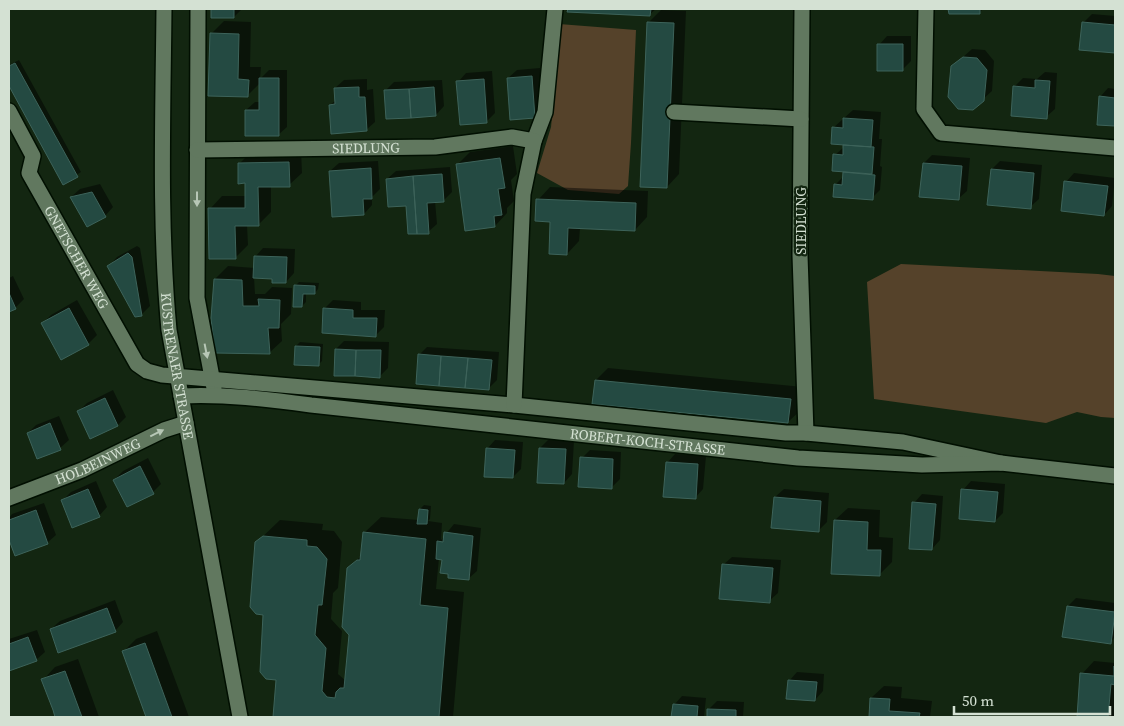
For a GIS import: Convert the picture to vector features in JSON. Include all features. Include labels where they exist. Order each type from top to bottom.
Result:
[{"type":"street","name":"KUSTRENAER STRASSE","points":[[164,9],[163,200],[165,282],[169,330],[240,717]]},
{"type":"street","points":[[198,9],[197,298],[215,394]]},
{"type":"street","points":[[514,405],[523,194],[534,141],[545,112],[555,9]]},
{"type":"street","name":"SIEDLUNG","points":[[802,9],[800,255],[806,433]]},
{"type":"street","points":[[926,9],[924,109],[941,133],[1115,148]]},
{"type":"street","name":"GNETSCHER WEG","points":[[9,111],[33,156],[29,173],[136,364],[147,371],[177,376]]},
{"type":"street","points":[[674,112],[801,119]]},
{"type":"street","name":"SIEDLUNG","points":[[197,150],[435,147],[512,137],[534,141]]},
{"type":"street","points":[[177,376],[274,383],[786,433],[806,433],[903,442],[1001,463]]},
{"type":"street","points":[[272,400],[274,383]]},
{"type":"street","name":"ROBERT-KOCH-STRASSE","points":[[181,396],[215,394],[798,458],[922,465],[1001,463],[1115,476]]},
{"type":"street","name":"HOLBEINWEG","points":[[9,498],[82,470],[164,430],[186,423]]},
{"type":"shaded area","points":[[559,24],[636,30],[628,186],[619,194],[568,190],[537,173],[551,127]]},
{"type":"shaded area","points":[[901,264],[1115,276],[1115,418],[1077,412],[1046,423],[874,399],[867,282]]},
{"type":"building","points":[[211,9],[234,9],[234,18],[211,18]]},
{"type":"building","points":[[568,9],[651,9],[650,16],[567,12]]},
{"type":"building","points":[[948,9],[980,9],[980,14],[949,14]]},
{"type":"building","points":[[647,22],[674,23],[667,188],[640,187]]},
{"type":"building","points":[[1082,22],[1115,25],[1115,53],[1079,50]]},
{"type":"building","points":[[210,33],[239,34],[238,79],[249,80],[248,97],[208,96]]},
{"type":"building","points":[[877,44],[903,44],[903,71],[877,71]]},
{"type":"building","points":[[963,57],[977,58],[987,70],[984,101],[973,110],[958,109],[948,97],[951,66]]},
{"type":"building","points":[[15,63],[78,177],[63,185],[9,86],[9,66]]},
{"type":"building","points":[[532,76],[535,118],[510,120],[507,78]]},
{"type":"building","points":[[259,78],[279,78],[279,136],[245,136],[245,110],[259,110]]},
{"type":"building","points":[[484,79],[487,123],[460,125],[456,81]]},
{"type":"building","points":[[1035,80],[1050,81],[1047,119],[1011,116],[1013,86],[1035,88]]},
{"type":"building","points":[[359,87],[359,97],[365,97],[367,131],[331,134],[329,105],[335,104],[334,88]]},
{"type":"building","points":[[434,87],[436,116],[411,118],[409,89]]},
{"type":"building","points":[[409,89],[411,118],[386,119],[384,90]]},
{"type":"building","points":[[1099,96],[1115,98],[1115,126],[1097,125]]},
{"type":"building","points":[[843,118],[873,120],[871,147],[831,144],[832,127],[843,128]]},
{"type":"building","points":[[843,145],[874,147],[872,174],[832,171],[833,154],[843,155]]},
{"type":"building","points":[[500,158],[505,188],[498,189],[502,215],[494,216],[495,227],[465,231],[456,164]]},
{"type":"building","points":[[289,162],[290,187],[258,187],[259,226],[235,226],[236,259],[209,259],[208,208],[245,208],[245,183],[238,184],[238,163]]},
{"type":"building","points":[[923,163],[962,166],[959,200],[919,197]]},
{"type":"building","points":[[371,168],[372,199],[363,199],[364,215],[332,217],[329,171]]},
{"type":"building","points":[[991,169],[1034,173],[1031,209],[987,205]]},
{"type":"building","points":[[843,172],[875,175],[873,200],[833,197],[834,184],[842,185]]},
{"type":"building","points":[[442,174],[444,202],[427,203],[429,234],[417,234],[413,176]]},
{"type":"building","points":[[413,176],[417,234],[408,234],[406,206],[388,207],[386,179]]},
{"type":"building","points":[[1064,181],[1108,186],[1104,216],[1061,211]]},
{"type":"building","points":[[92,192],[106,217],[87,227],[70,197]]},
{"type":"building","points":[[536,199],[636,203],[635,231],[568,228],[567,255],[549,254],[550,222],[535,221]]},
{"type":"building","points":[[128,253],[132,257],[142,316],[135,317],[107,266]]},
{"type":"building","points":[[254,256],[287,257],[286,283],[272,283],[272,279],[253,278]]},
{"type":"building","points":[[214,279],[242,280],[243,306],[259,306],[258,299],[280,300],[279,328],[268,328],[270,354],[215,353],[211,318]]},
{"type":"building","points":[[294,285],[315,286],[315,294],[303,294],[302,307],[293,307]]},
{"type":"building","points":[[9,293],[16,309],[9,312]]},
{"type":"building","points":[[69,308],[89,345],[61,360],[41,323]]},
{"type":"building","points":[[323,308],[353,310],[353,318],[377,318],[376,337],[322,333]]},
{"type":"building","points":[[295,346],[320,347],[319,366],[294,365]]},
{"type":"building","points":[[335,349],[356,350],[355,376],[334,376]]},
{"type":"building","points":[[356,350],[381,350],[380,378],[355,376]]},
{"type":"building","points":[[418,354],[441,356],[439,386],[416,384]]},
{"type":"building","points":[[441,356],[468,358],[465,388],[439,386]]},
{"type":"building","points":[[468,358],[492,360],[489,390],[465,388]]},
{"type":"building","points":[[595,380],[791,399],[788,423],[592,404]]},
{"type":"building","points":[[105,398],[118,426],[90,439],[77,411]]},
{"type":"building","points":[[50,423],[61,450],[37,459],[27,433]]},
{"type":"building","points":[[486,448],[515,450],[513,478],[484,477]]},
{"type":"building","points":[[539,448],[566,449],[564,484],[537,483]]},
{"type":"building","points":[[580,457],[613,459],[612,489],[578,487]]},
{"type":"building","points":[[666,462],[698,464],[696,499],[663,497]]},
{"type":"building","points":[[140,466],[154,494],[127,507],[113,480]]},
{"type":"building","points":[[88,489],[100,517],[72,528],[61,500]]},
{"type":"building","points":[[961,489],[998,492],[995,522],[959,519]]},
{"type":"building","points":[[774,497],[821,501],[819,532],[771,528]]},
{"type":"building","points":[[912,502],[936,504],[932,550],[909,549]]},
{"type":"building","points":[[419,509],[428,510],[427,524],[417,524]]},
{"type":"building","points":[[36,510],[48,544],[15,556],[9,540],[9,520]]},
{"type":"building","points":[[834,520],[868,522],[867,550],[881,550],[880,576],[831,574]]},
{"type":"building","points":[[363,532],[426,539],[420,605],[448,608],[439,717],[273,717],[276,680],[266,679],[260,672],[263,615],[256,614],[250,607],[255,542],[263,536],[307,540],[307,546],[317,547],[327,559],[322,605],[318,605],[315,635],[326,648],[322,691],[327,697],[335,698],[336,692],[340,688],[344,688],[349,635],[342,627],[347,568],[357,560],[360,560]]},
{"type":"building","points":[[444,532],[473,536],[469,580],[448,578],[448,574],[440,573],[442,560],[436,559],[437,541],[443,542]]},
{"type":"building","points":[[722,564],[773,568],[770,603],[719,599]]},
{"type":"building","points":[[1067,606],[1115,612],[1111,644],[1062,637]]},
{"type":"building","points":[[107,608],[116,632],[58,653],[50,629]]},
{"type":"building","points":[[28,637],[37,661],[9,671],[9,644]]},
{"type":"building","points":[[145,643],[172,717],[146,717],[122,651]]},
{"type":"building","points":[[1114,666],[1115,685],[1111,684],[1108,717],[1077,717],[1080,673],[1114,676]]},
{"type":"building","points":[[65,671],[82,717],[55,717],[41,679]]},
{"type":"building","points":[[788,680],[817,682],[815,701],[786,699]]},
{"type":"building","points":[[870,698],[890,699],[889,711],[920,713],[919,717],[869,717]]},
{"type":"building","points":[[673,704],[698,706],[697,717],[671,717]]},
{"type":"building","points":[[707,709],[736,710],[736,717],[707,717]]}]
